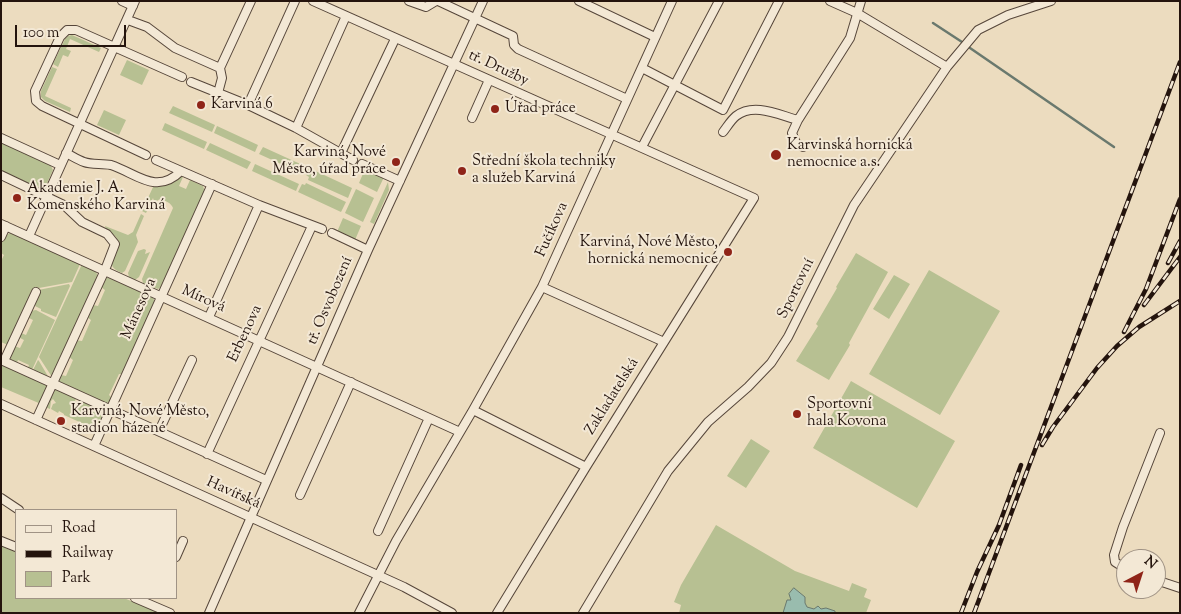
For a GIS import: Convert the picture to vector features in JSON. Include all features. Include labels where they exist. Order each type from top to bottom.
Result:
[{"type":"street","points":[[28,236],[128,20],[134,4],[122,1]]},
{"type":"street","points":[[218,93],[222,78],[220,68],[251,1]]},
{"type":"street","points":[[248,105],[296,1]]},
{"type":"street","name":"tř. Družby","points":[[313,1],[754,198]]},
{"type":"street","points":[[409,1],[426,7],[437,1],[475,18]]},
{"type":"street","name":"tř. Osvobození","points":[[209,613],[368,250],[483,1]]},
{"type":"street","points":[[579,1],[655,37]]},
{"type":"street","name":"Fučíkova","points":[[359,613],[396,541],[542,287],[672,1]]},
{"type":"street","points":[[642,147],[719,1]]},
{"type":"street","points":[[642,68],[723,110],[779,1]]},
{"type":"street","points":[[830,1],[857,13],[946,67]]},
{"type":"street","points":[[803,146],[796,143],[792,133],[798,120],[850,38],[861,1]]},
{"type":"street","name":"Sportovní","points":[[583,613],[668,471],[708,422],[748,387],[771,363],[788,337],[854,205],[946,67],[978,30],[1008,15],[1051,1]]},
{"type":"street","points":[[296,128],[346,16]]},
{"type":"street","name":"tř. Družby","points":[[475,18],[513,36],[514,45],[518,49],[627,99]]},
{"type":"street","points":[[128,20],[148,27],[175,48],[220,68]]},
{"type":"street","points":[[146,155],[38,104],[34,96],[60,37],[63,32],[71,29],[182,77]]},
{"type":"street","points":[[341,153],[395,39]]},
{"type":"street","points":[[472,118],[489,80]]},
{"type":"street","points":[[192,82],[248,105],[296,128],[352,160]]},
{"type":"street","points":[[723,132],[736,117],[747,110],[756,109],[798,120]]},
{"type":"street","points":[[1,138],[60,165]]},
{"type":"street","points":[[66,153],[83,162],[109,165],[149,182],[162,182],[174,178],[181,171]]},
{"type":"street","points":[[156,160],[259,206],[322,229]]},
{"type":"street","points":[[362,164],[400,181]]},
{"type":"street","points":[[1,175],[64,206],[82,222],[107,234],[115,244],[105,270],[36,420]]},
{"type":"street","name":"Mánesova","points":[[94,446],[212,184]]},
{"type":"street","name":"Zakladatelská","points":[[497,613],[754,198]]},
{"type":"street","points":[[209,317],[259,206]]},
{"type":"street","points":[[1,237],[4,225]]},
{"type":"street","name":"Mírová","points":[[4,225],[317,366]]},
{"type":"street","name":"Erbenova","points":[[207,454],[312,226]]},
{"type":"street","points":[[332,233],[368,250]]},
{"type":"street","points":[[542,287],[664,342]]},
{"type":"street","points":[[36,292],[3,361],[266,480]]},
{"type":"street","points":[[159,431],[192,360]]},
{"type":"street","points":[[317,366],[460,432]]},
{"type":"street","points":[[300,495],[351,382]]},
{"type":"street","name":"Havířská","points":[[1,404],[378,575],[452,613]]},
{"type":"street","points":[[473,410],[586,467]]},
{"type":"street","points":[[378,531],[429,418]]},
{"type":"street","points":[[1116,563],[1114,555],[1123,528],[1160,433]]},
{"type":"street","points":[[1,498],[18,509]]},
{"type":"street","points":[[1,541],[15,547]]},
{"type":"street","points":[[178,552],[183,541]]},
{"type":"street","points":[[1166,583],[1180,588]]},
{"type":"street","points":[[138,599],[170,613]]},
{"type":"green space","points":[[72,35],[101,48],[99,52],[70,39],[66,49],[71,51],[68,57],[63,55],[58,67],[53,64],[65,39]]},
{"type":"green space","points":[[127,60],[149,70],[142,85],[120,75]]},
{"type":"green space","points":[[52,67],[57,69],[45,96],[71,108],[70,112],[45,101],[41,97],[41,91]]},
{"type":"green space","points":[[173,106],[215,125],[212,132],[169,113]]},
{"type":"green space","points":[[104,110],[126,120],[119,135],[97,125]]},
{"type":"green space","points":[[165,123],[207,142],[204,149],[162,130]]},
{"type":"green space","points":[[217,126],[258,145],[255,152],[214,133]]},
{"type":"green space","points":[[1,140],[50,164],[53,170],[43,192],[1,172]]},
{"type":"green space","points":[[210,143],[251,162],[247,169],[206,150]]},
{"type":"green space","points":[[263,147],[307,167],[303,174],[259,154]]},
{"type":"green space","points":[[255,164],[299,184],[296,191],[252,171]]},
{"type":"green space","points":[[309,168],[352,188],[348,198],[308,180],[309,177],[306,175]]},
{"type":"green space","points":[[365,169],[384,177],[377,192],[359,183]]},
{"type":"green space","points":[[183,177],[179,186],[186,189],[190,180],[203,186],[205,192],[162,286],[158,289],[143,283],[142,279],[173,208],[163,200],[158,200],[155,204],[153,198],[146,213],[142,211],[154,185],[169,183]]},
{"type":"green space","points":[[388,182],[389,190],[374,224],[370,222]]},
{"type":"green space","points":[[306,183],[346,202],[341,212],[298,192],[302,184],[305,185]]},
{"type":"green space","points":[[356,189],[374,198],[363,222],[345,213]]},
{"type":"green space","points":[[141,214],[144,216],[136,235],[138,242],[125,271],[122,273],[115,270],[112,266],[117,249],[116,237],[105,226],[128,235],[133,232]]},
{"type":"green space","points":[[343,218],[361,226],[355,240],[337,232]]},
{"type":"green space","points":[[12,232],[80,264],[72,282],[36,287],[8,345],[1,342],[1,261],[4,255],[1,253],[1,250],[4,238]]},
{"type":"green space","points":[[146,250],[145,254],[150,252],[139,277],[135,280],[129,277],[128,273],[138,251]]},
{"type":"green space","points":[[856,253],[888,272],[849,343],[850,345],[829,380],[796,361],[818,326],[816,324]]},
{"type":"green space","points":[[82,264],[96,271],[98,278],[52,377],[39,357]]},
{"type":"green space","points":[[929,270],[1000,311],[940,415],[869,374]]},
{"type":"green space","points":[[894,275],[910,284],[889,319],[873,309]]},
{"type":"green space","points":[[110,277],[150,294],[155,303],[123,374],[119,374],[109,395],[112,398],[110,402],[104,404],[60,384],[58,379],[61,375],[66,376],[73,360],[69,357],[75,340],[82,341],[91,320],[87,317],[93,305],[98,306],[105,290],[101,287],[104,279]]},
{"type":"green space","points":[[69,284],[70,286],[56,317],[41,311],[41,309],[35,306],[34,303],[38,290]]},
{"type":"green space","points":[[36,310],[55,320],[31,372],[27,370],[29,365],[18,360],[16,365],[11,361],[9,355],[14,346],[20,348],[24,340],[18,337],[21,333],[26,335],[33,320],[27,317],[30,311]]},
{"type":"green space","points":[[39,361],[49,378],[32,372]]},
{"type":"green space","points":[[1,362],[46,383],[47,389],[41,404],[1,387]]},
{"type":"green space","points":[[851,381],[955,441],[917,508],[813,448]]},
{"type":"green space","points":[[58,388],[77,396],[75,401],[79,403],[82,398],[104,410],[104,415],[97,430],[59,411],[58,413],[51,409],[53,404],[56,403],[53,399],[50,409],[45,407],[54,390]]},
{"type":"green space","points":[[751,439],[770,451],[746,488],[727,476]]},
{"type":"green space","points":[[716,525],[795,571],[849,591],[852,583],[867,589],[864,597],[871,600],[866,613],[679,613],[681,605],[674,602],[681,585]]},
{"type":"green space","points":[[1,545],[15,552],[15,599],[126,599],[159,613],[1,613]]},
{"type":"shaded area","points":[[794,588],[805,597],[807,607],[814,609],[818,606],[821,609],[826,608],[835,611],[835,613],[783,613],[787,600],[791,600],[789,594]]},
{"type":"waterway","points":[[933,23],[962,42]]},
{"type":"waterway","points":[[970,48],[1114,147]]},
{"type":"railway","points":[[974,613],[1180,62]]},
{"type":"railway","points":[[1124,332],[1146,289],[1180,199]]},
{"type":"railway","points":[[1168,263],[1180,241]]},
{"type":"railway","points":[[1144,305],[1180,257]]},
{"type":"railway","points":[[1042,445],[1053,427],[1097,368],[1117,346],[1139,327],[1180,301]]},
{"type":"railway","points":[[961,613],[977,572],[999,525],[1021,465]]},
{"type":"place","name":"Karviná 6","points":[[201,105]]},
{"type":"place","name":"Úřad práce","points":[[495,109]]},
{"type":"place","name":"Karvinská hornická nemocnice a.s.","points":[[776,155]]},
{"type":"place","name":"Karviná, Nové Město, úřad práce","points":[[396,162]]},
{"type":"place","name":"Střední škola techniky a služeb Karviná","points":[[462,171]]},
{"type":"place","name":"Akademie J. A. Komenského Karviná","points":[[17,198]]},
{"type":"place","name":"Karviná, Nové Město, hornická nemocnice","points":[[728,252]]},
{"type":"place","name":"Sportovní hala Kovona","points":[[797,414]]},
{"type":"place","name":"Karviná, Nové Město, stadion házené","points":[[61,421]]}]
